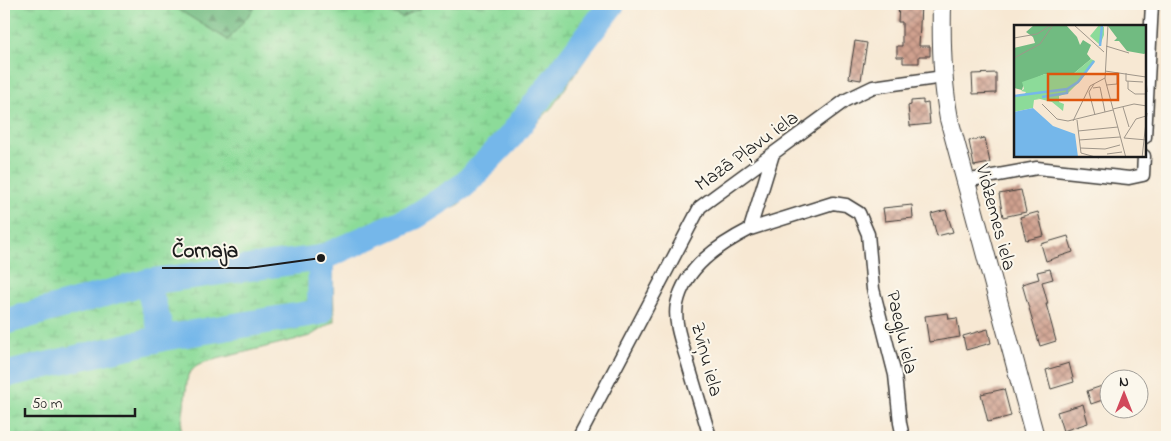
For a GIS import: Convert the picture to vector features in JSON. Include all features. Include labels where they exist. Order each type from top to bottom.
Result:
[{"type":"street","name":"Vidzemes iela","points":[[942,4],[941,46],[949,119],[1035,437]]},
{"type":"street","points":[[1146,118],[1152,4]]},
{"type":"street","name":"Mazā Pļavu iela","points":[[579,437],[700,207],[855,95],[873,87],[943,77]]},
{"type":"street","points":[[750,230],[773,154]]},
{"type":"street","points":[[965,181],[1037,168],[1129,178],[1143,174],[1144,158]]},
{"type":"street","name":"Paegļu iela","points":[[750,230],[833,203],[846,204],[859,213],[868,234],[873,289],[895,375],[903,437]]},
{"type":"street","name":"Zvīņu iela","points":[[710,437],[679,330],[677,306],[681,290],[699,264],[725,242],[750,230]]},
{"type":"green space","points":[[4,4],[169,4],[228,40],[258,4],[380,4],[402,18],[428,4],[624,4],[552,107],[460,204],[333,266],[334,321],[310,336],[205,362],[195,367],[188,375],[180,437],[4,437]]},
{"type":"green space","points":[[169,4],[258,4],[228,40]]},
{"type":"green space","points":[[380,4],[428,4],[402,18]]},
{"type":"building","points":[[899,4],[921,4],[919,46],[930,46],[930,56],[919,56],[919,63],[903,63],[903,57],[897,57],[897,46],[902,46],[902,22],[898,22]]},
{"type":"building","points":[[855,41],[867,43],[861,80],[849,78]]},
{"type":"building","points":[[996,73],[996,93],[973,94],[972,74]]},
{"type":"building","points":[[923,100],[923,104],[928,103],[930,124],[910,126],[908,106],[911,105],[911,101]]},
{"type":"building","points":[[985,138],[990,163],[974,166],[969,141]]},
{"type":"building","points":[[1021,190],[1026,212],[1003,217],[999,194]]},
{"type":"building","points":[[912,205],[913,218],[885,221],[883,208]]},
{"type":"building","points":[[946,210],[953,232],[937,236],[931,214]]},
{"type":"building","points":[[1038,212],[1044,236],[1026,240],[1020,217]]},
{"type":"building","points":[[1068,236],[1073,252],[1046,261],[1041,244]]},
{"type":"building","points":[[1050,269],[1053,279],[1042,282],[1056,341],[1040,346],[1022,284],[1039,279],[1037,272]]},
{"type":"building","points":[[948,313],[949,319],[957,318],[960,337],[929,342],[925,316]]},
{"type":"building","points":[[988,329],[991,343],[966,350],[963,336]]},
{"type":"building","points":[[1069,363],[1074,382],[1051,389],[1046,370]]},
{"type":"building","points":[[1098,387],[1098,402],[1091,404],[1087,391]]},
{"type":"building","points":[[1004,389],[1011,416],[988,422],[981,394]]},
{"type":"building","points":[[1083,404],[1088,423],[1063,431],[1057,412]]},
{"type":"waterway","points":[[4,322],[147,282],[321,258],[416,216],[463,186],[510,137],[612,4]]},
{"type":"waterway","points":[[4,375],[163,338],[320,312],[321,258]]},
{"type":"waterway","points":[[147,282],[163,338]]},
{"type":"place","name":"Čornaja","points":[[321,258]]}]
